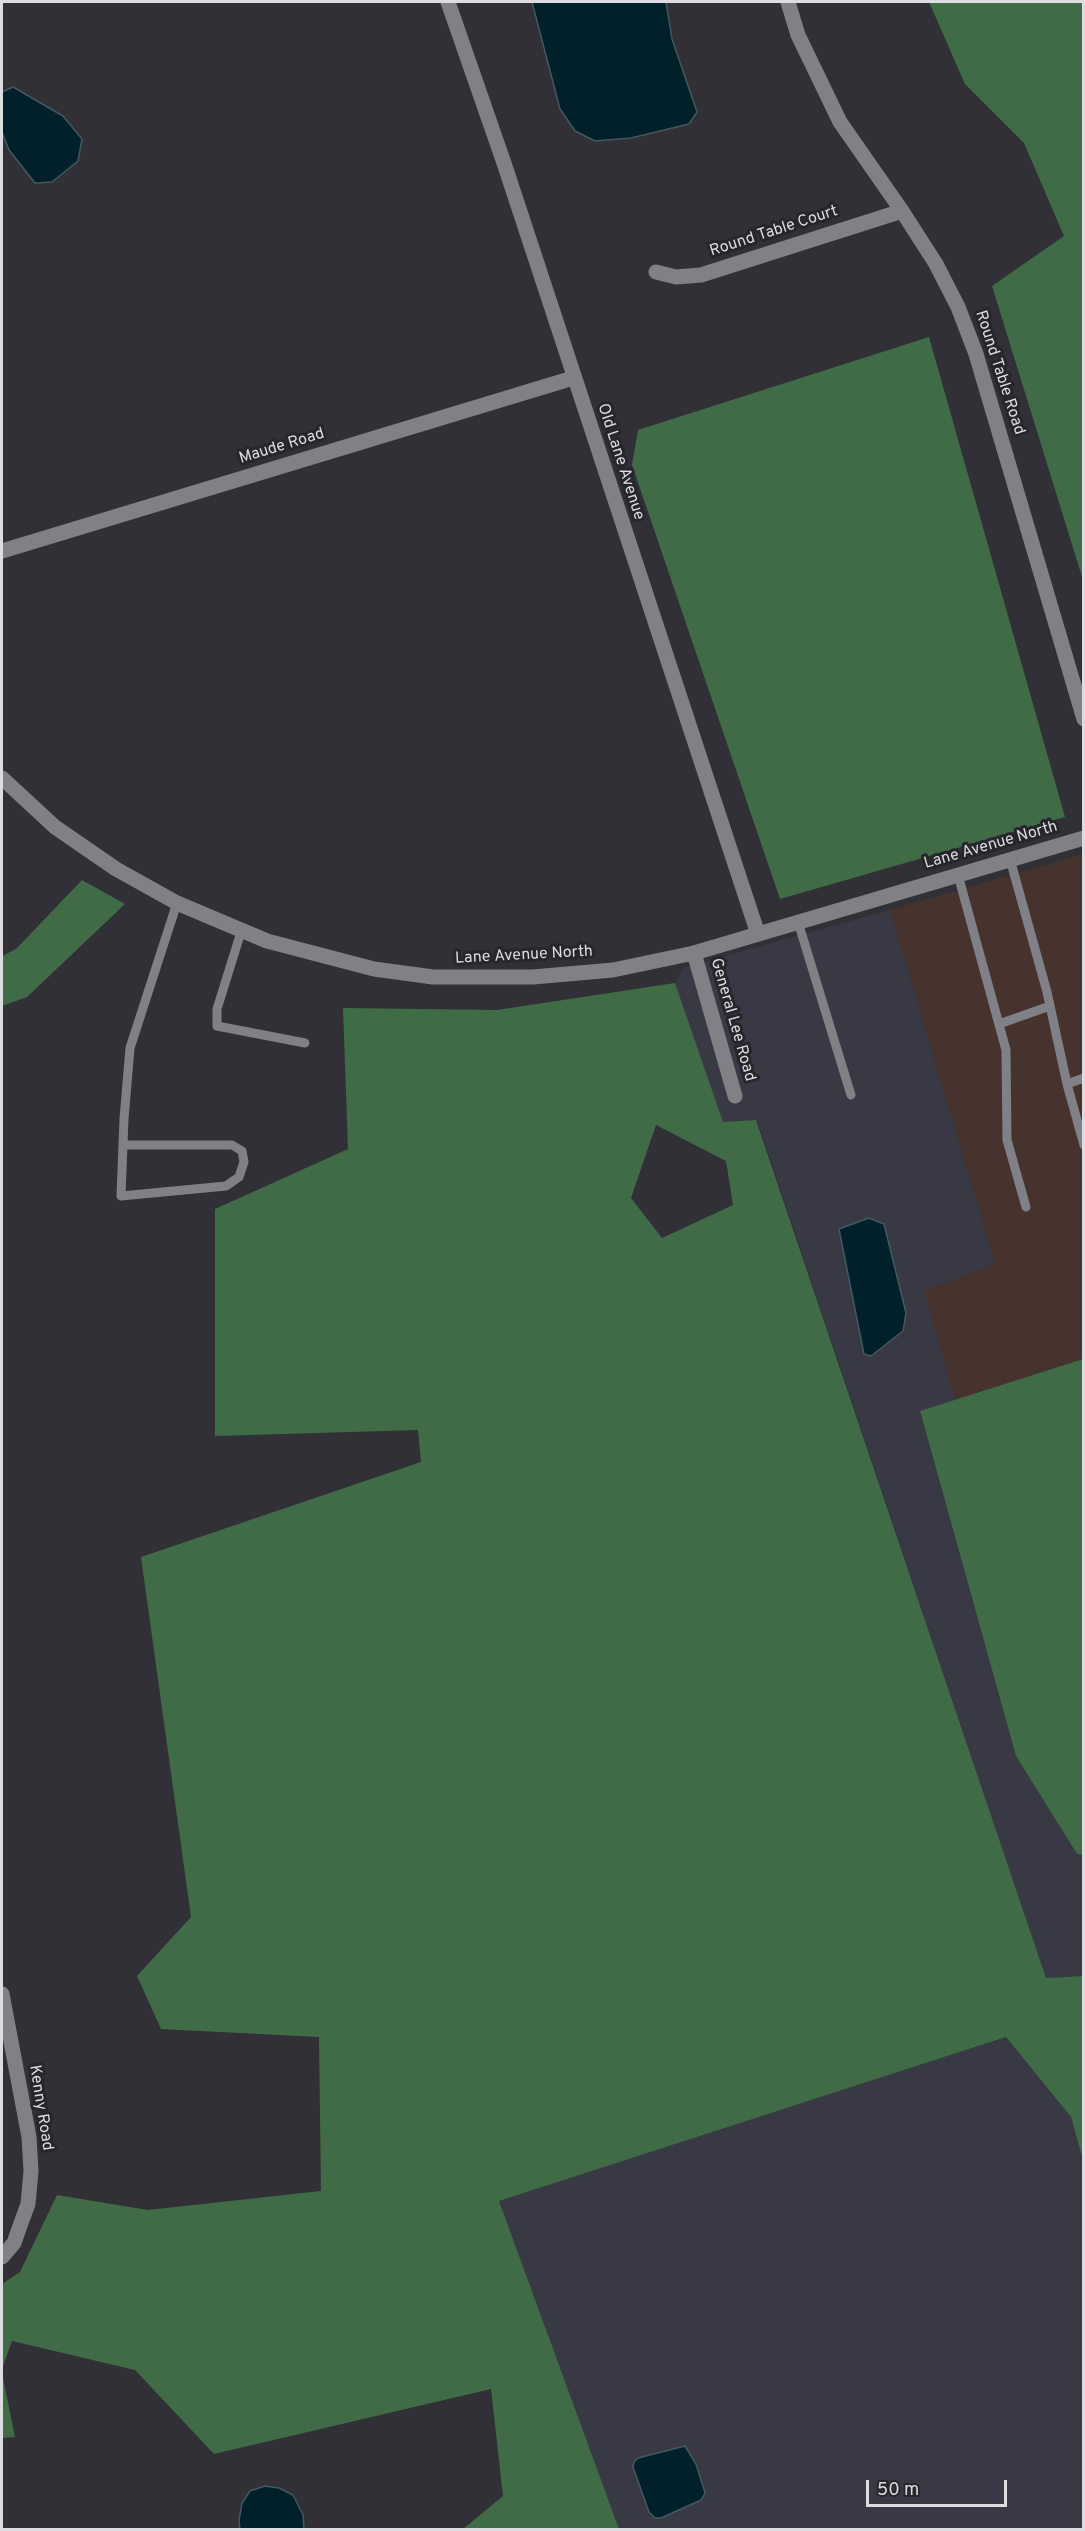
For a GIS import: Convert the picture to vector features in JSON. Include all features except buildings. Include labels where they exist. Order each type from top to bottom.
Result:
[{"type":"street","name":"Old Lane Avenue","points":[[448,2],[758,934]]},
{"type":"street","name":"Round Table Road","points":[[788,2],[798,35],[840,122],[936,264],[958,308],[976,354],[1083,719]]},
{"type":"street","name":"Round Table Court","points":[[656,272],[676,277],[701,274],[902,211]]},
{"type":"street","name":"Maude Road","points":[[2,551],[573,378]]},
{"type":"street","name":"Lane Avenue North","points":[[2,778],[55,827],[116,869],[177,903],[241,932],[330,959],[374,969],[433,977],[533,977],[613,970],[694,953],[1083,838]]},
{"type":"street","name":"General Lee Road","points":[[694,953],[735,1096]]},
{"type":"street","name":"Kenny Road","points":[[2,1994],[29,2137],[31,2171],[28,2204],[14,2243],[2,2257]]},
{"type":"lane","points":[[1010,859],[1050,1006],[1083,1145]]},
{"type":"lane","points":[[958,874],[1006,1050],[1007,1140],[1026,1207]]},
{"type":"lane","points":[[123,1145],[232,1145],[242,1151],[244,1162],[239,1177],[226,1186],[121,1196],[123,1145],[130,1048],[177,903]]},
{"type":"lane","points":[[798,922],[851,1095]]},
{"type":"lane","points":[[241,932],[217,1009],[217,1026],[305,1043]]},
{"type":"lane","points":[[999,1024],[1050,1006]]},
{"type":"lane","points":[[1067,1084],[1083,1078]]},
{"type":"shaded area","points":[[1083,854],[1083,1359],[955,1400],[923,1291],[995,1264],[890,910]]},
{"type":"shaded area","points":[[890,910],[995,1264],[924,1291],[955,1400],[920,1412],[1016,1756],[1077,1854],[1083,1855],[1083,1976],[1046,1978],[757,1120],[723,1123],[675,983],[683,968]]},
{"type":"shaded area","points":[[1006,2037],[1071,2117],[1083,2160],[1083,2529],[619,2529],[499,2201]]},
{"type":"green space","points":[[929,2],[1083,2],[1083,580],[992,286],[1064,236],[1024,143],[965,84]]},
{"type":"green space","points":[[929,337],[1065,817],[780,899],[632,465],[638,430]]},
{"type":"green space","points":[[82,880],[125,904],[27,997],[2,1006],[2,956],[16,949]]},
{"type":"green space","points":[[675,983],[723,1122],[756,1120],[1046,1978],[1083,1976],[1083,2160],[1071,2117],[1006,2037],[499,2201],[619,2529],[463,2529],[503,2496],[491,2389],[214,2454],[135,2370],[12,2341],[2,2369],[2,2284],[20,2272],[57,2195],[148,2210],[321,2191],[319,2037],[161,2029],[137,1976],[191,1917],[141,1557],[421,1462],[418,1430],[215,1436],[215,1209],[348,1149],[343,1008],[497,1010]],"holes":[[[656,1125],[726,1161],[733,1205],[662,1238],[631,1198]]]},
{"type":"green space","points":[[1084,1359],[1083,1855],[1077,1854],[1016,1756],[920,1411]]},
{"type":"green space","points":[[2,2373],[15,2437],[2,2438]]},
{"type":"water","points":[[532,2],[666,2],[672,39],[697,112],[689,124],[631,138],[595,141],[575,131],[560,109]]},
{"type":"water","points":[[13,87],[63,116],[82,139],[78,161],[52,182],[35,183],[9,150],[2,132],[2,92]]},
{"type":"water","points":[[869,1218],[884,1224],[906,1313],[903,1331],[871,1356],[864,1354],[839,1229]]},
{"type":"water","points":[[685,2446],[696,2464],[705,2493],[701,2500],[661,2518],[655,2518],[649,2512],[633,2467],[634,2462],[638,2458]]},
{"type":"water","points":[[265,2486],[279,2488],[293,2495],[303,2515],[304,2529],[240,2529],[242,2503],[250,2491]]}]
